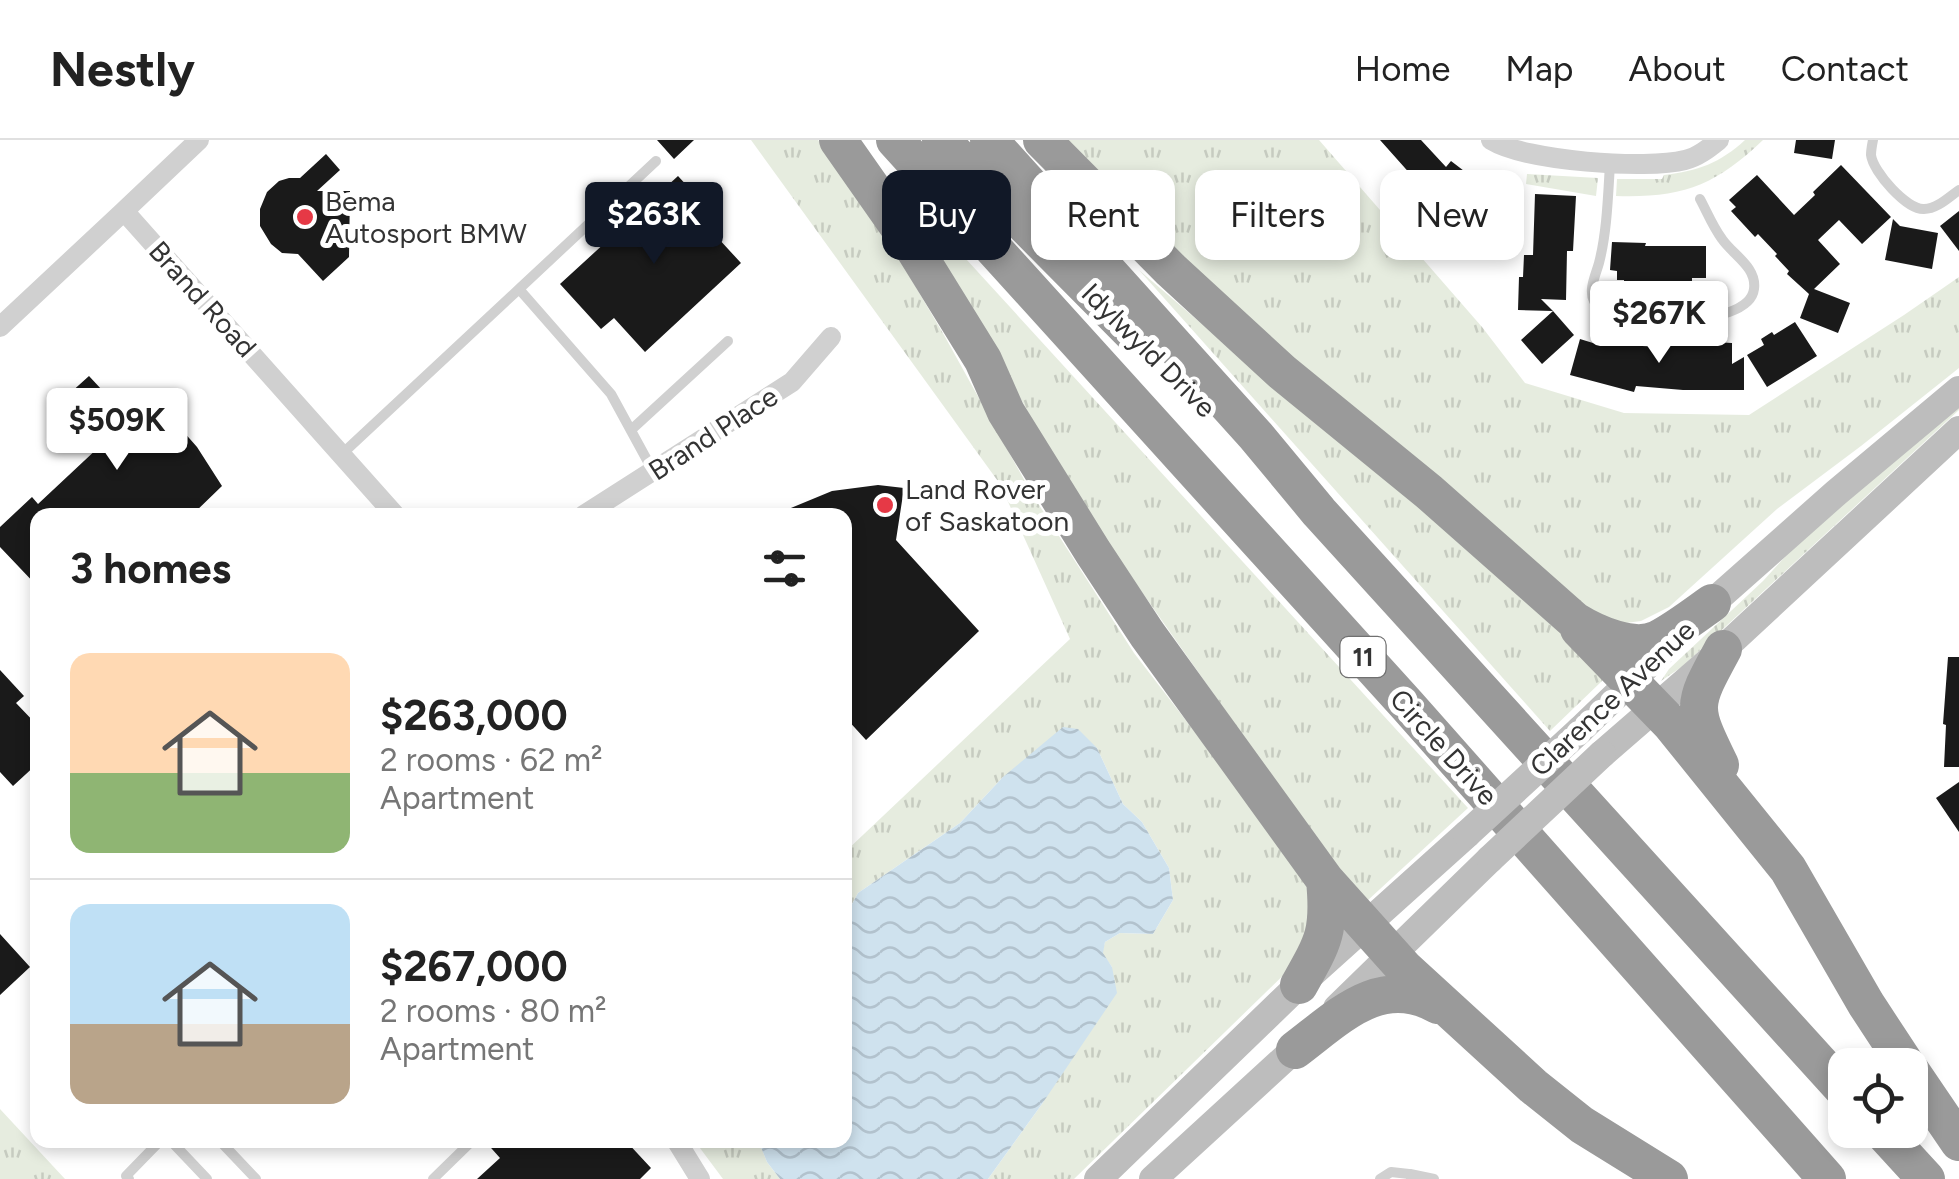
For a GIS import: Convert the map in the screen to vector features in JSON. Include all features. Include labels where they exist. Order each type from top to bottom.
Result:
[{"type":"highway","points":[[838,140],[916,250],[983,360],[1006,412],[1115,585],[1325,880],[1392,955],[1533,1086],[1582,1124],[1669,1179]]},
{"type":"highway","name":"Circle Drive","points":[[895,140],[1394,691],[1828,1179]]},
{"type":"highway","name":"Idylwyld Drive","points":[[941,140],[1246,447],[1320,512]]},
{"type":"highway","name":"11","points":[[990,140],[1320,512],[1828,1072]]},
{"type":"highway","points":[[1042,140],[1170,270],[1268,360],[1429,492],[1575,621],[1596,634],[1624,641],[1654,641],[1712,603]]},
{"type":"highway","points":[[1521,571],[1643,694],[1788,869],[1895,1048]]},
{"type":"highway","points":[[1723,649],[1700,691],[1698,711],[1701,726],[1748,821]]},
{"type":"highway","points":[[1298,985],[1323,938],[1328,913],[1325,880]]},
{"type":"highway","points":[[1295,1050],[1347,1010],[1377,995],[1396,992],[1422,996],[1454,1014]]},
{"type":"highway","points":[[1928,1097],[1959,1142]]},
{"type":"highway","points":[[1898,1148],[1926,1179]]},
{"type":"main road","name":"Clarence Avenue","points":[[1153,1179],[1295,1050],[1602,754],[1712,603],[1836,492],[1959,390]]},
{"type":"main road","name":"Clarence Avenue","points":[[1098,1179],[1298,985],[1580,730],[1723,649],[1959,430]]},
{"type":"street","points":[[0,326],[199,140]]},
{"type":"street","points":[[1491,140],[1516,151],[1610,163],[1667,164],[1690,159],[1718,140]]},
{"type":"street","name":"Brand Road","points":[[124,210],[389,508]]},
{"type":"street","name":"Brand Place","points":[[595,508],[792,382],[831,337]]},
{"type":"street","points":[[681,1148],[700,1179]]},
{"type":"lane","points":[[1874,140],[1870,153],[1874,168],[1906,204],[1924,210],[1939,205],[1959,190]]},
{"type":"lane","points":[[341,454],[656,161]]},
{"type":"lane","points":[[1610,163],[1602,252],[1592,290],[1594,301],[1603,308],[1642,318],[1686,321],[1724,316],[1747,304],[1754,290],[1751,270],[1722,240],[1700,199]]},
{"type":"lane","points":[[519,289],[611,394],[653,472]]},
{"type":"lane","points":[[631,430],[728,342]]},
{"type":"lane","points":[[125,1178],[153,1148]]},
{"type":"lane","points":[[178,1148],[207,1179]]},
{"type":"lane","points":[[227,1148],[256,1179]]},
{"type":"lane","points":[[433,1179],[465,1148]]},
{"type":"lane","points":[[1380,1179],[1391,1172],[1434,1179]]},
{"type":"green space","points":[[751,140],[818,140],[882,230],[882,260],[900,260],[1032,494],[1134,653],[1315,893],[1301,958],[1074,1179],[988,1179],[1042,1104],[1112,967],[1102,953],[1105,942],[1120,933],[1153,934],[1173,900],[1169,868],[1142,822],[1123,804],[1097,748],[1003,777],[960,823],[858,893],[852,904],[852,845],[1070,639],[1000,484]]},
{"type":"green space","points":[[1060,140],[1319,140],[1345,170],[1195,170],[1195,260],[1360,260],[1360,187],[1380,210],[1380,260],[1424,260],[1525,383],[1624,413],[1749,415],[1959,277],[1959,368],[1777,509],[1669,607],[1641,621],[1618,624],[1597,620],[1213,293],[1175,255],[1175,170],[1090,170]]},
{"type":"green space","points":[[1745,140],[1763,140],[1729,168],[1696,186],[1660,195],[1616,196],[1617,179],[1662,179],[1664,175],[1717,160]]},
{"type":"green space","points":[[1527,174],[1598,178],[1596,196],[1526,184]]},
{"type":"green space","points":[[941,260],[967,260],[1468,808],[1367,901],[1358,899],[1120,561],[1043,440]]},
{"type":"green space","points":[[1139,270],[1245,361],[1433,508],[1606,673],[1602,681],[1550,731]]},
{"type":"green space","points":[[1959,401],[1959,410],[1683,666],[1661,681],[1763,581],[1820,518]]},
{"type":"green space","points":[[0,1109],[30,1141],[30,1148],[36,1148],[65,1179],[0,1179]]},
{"type":"green space","points":[[700,1148],[761,1148],[780,1179],[723,1179]]},
{"type":"water","points":[[1063,727],[1078,729],[1097,748],[1123,804],[1142,822],[1169,868],[1173,900],[1153,934],[1120,933],[1105,942],[1103,953],[1112,967],[1117,993],[988,1179],[780,1179],[761,1148],[852,1148],[852,904],[858,893],[960,823],[1003,777]]},
{"type":"building","points":[[657,140],[694,140],[674,159]]},
{"type":"building","points":[[1380,140],[1421,140],[1446,167],[1451,161],[1463,170],[1407,170]]},
{"type":"building","points":[[1796,140],[1835,140],[1832,159],[1794,153]]},
{"type":"building","name":"Bema Autosport BMW","points":[[326,154],[340,170],[317,191],[350,191],[349,257],[323,281],[298,254],[282,253],[271,244],[260,226],[260,209],[267,192],[279,181],[300,178]]},
{"type":"building","points":[[1841,165],[1891,217],[1862,244],[1839,220],[1818,240],[1840,264],[1814,289],[1850,303],[1838,333],[1800,318],[1809,294],[1787,274],[1789,271],[1777,254],[1731,211],[1736,207],[1729,200],[1757,175],[1794,215]]},
{"type":"building","points":[[678,176],[714,215],[705,224],[741,263],[645,352],[614,318],[601,329],[560,284]]},
{"type":"building","points":[[1535,194],[1576,196],[1573,251],[1567,251],[1566,300],[1541,299],[1553,311],[1518,310],[1524,255],[1533,255]]},
{"type":"building","points":[[1959,211],[1959,251],[1940,226]]},
{"type":"building","points":[[1893,219],[1900,226],[1938,233],[1932,269],[1885,260]]},
{"type":"building","points":[[1612,242],[1706,246],[1706,278],[1692,278],[1692,288],[1624,289],[1624,280],[1617,280],[1617,271],[1610,270]]},
{"type":"building","points":[[1553,311],[1574,335],[1542,364],[1521,340]]},
{"type":"building","points":[[1795,322],[1817,356],[1767,387],[1747,355],[1764,345],[1761,339]]},
{"type":"building","points":[[1594,338],[1659,347],[1732,343],[1732,364],[1744,357],[1744,390],[1636,386],[1634,392],[1570,375],[1580,339],[1593,343]]},
{"type":"building","points":[[89,376],[128,418],[152,396],[197,447],[222,486],[199,508],[30,508],[30,579],[0,547],[0,527],[32,497],[38,504],[100,446],[59,403]]},
{"type":"building","points":[[878,485],[904,488],[896,540],[979,631],[866,740],[852,725],[852,508],[791,508],[832,491]]},
{"type":"building","points":[[1948,657],[1959,657],[1959,767],[1944,767]]},
{"type":"building","points":[[0,670],[24,696],[16,703],[30,718],[30,770],[13,786],[0,772]]},
{"type":"building","points":[[1959,782],[1959,832],[1936,798]]},
{"type":"building","points":[[0,934],[30,967],[0,995]]},
{"type":"building","points":[[491,1148],[632,1148],[651,1168],[640,1179],[477,1179],[500,1158]]},
{"type":"place","name":"Bema Autosport BMW","points":[[305,217]]},
{"type":"place","name":"Land Rover of Saskatoon","points":[[885,505]]}]
